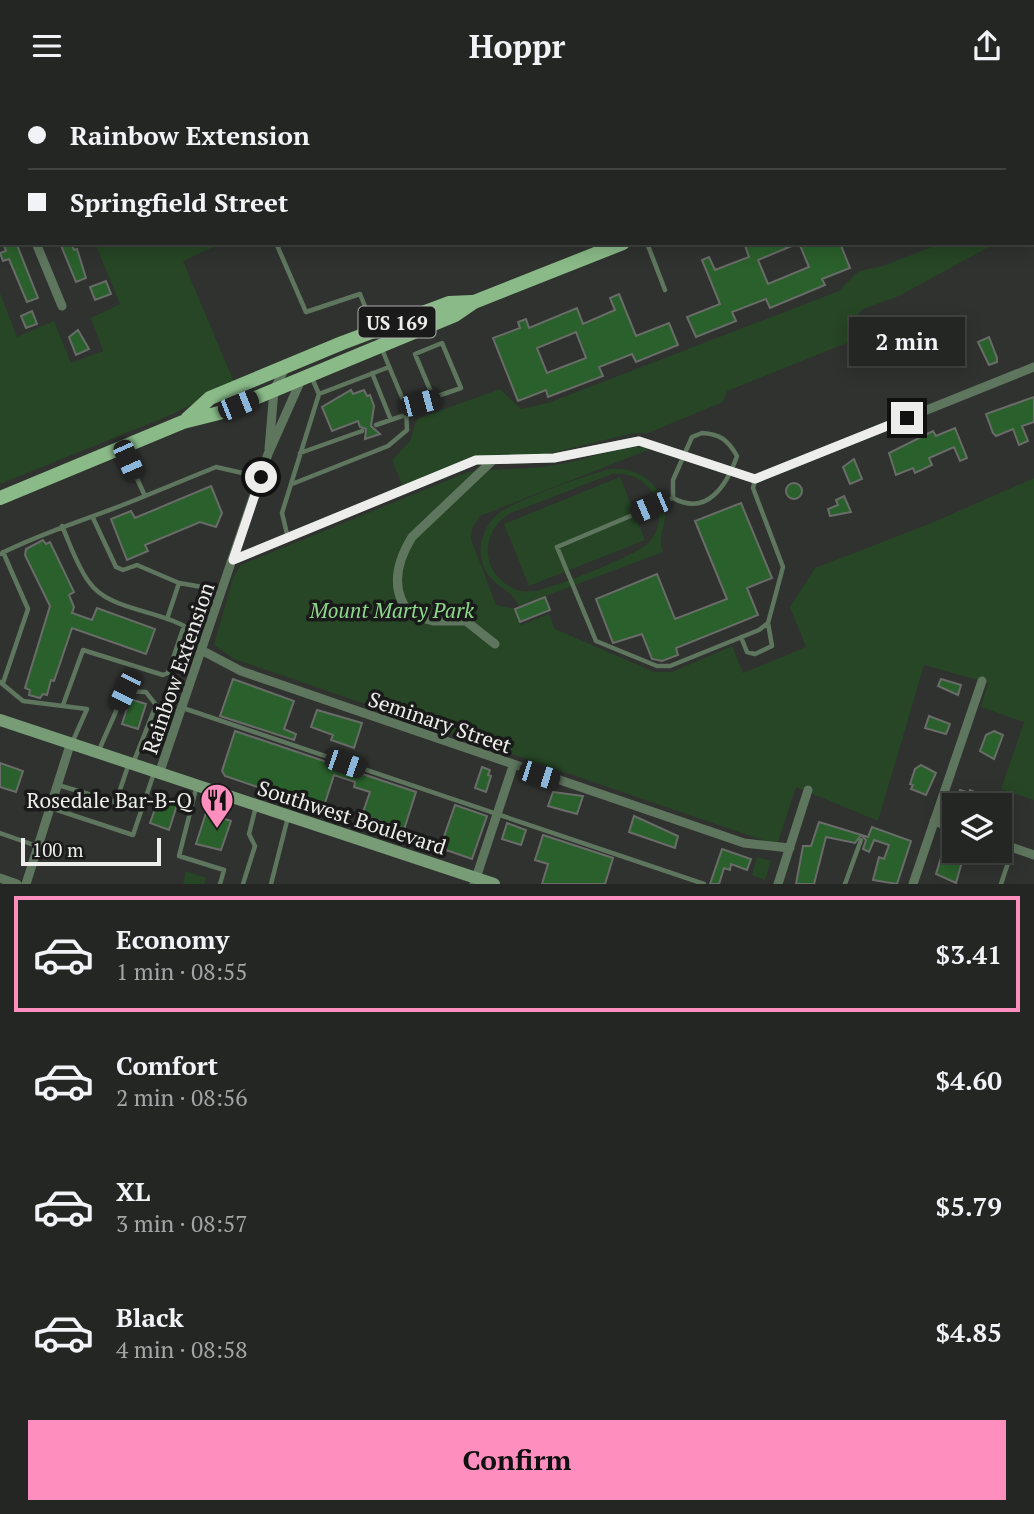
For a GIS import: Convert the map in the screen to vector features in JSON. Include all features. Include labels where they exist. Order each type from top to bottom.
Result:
[{"type":"main road","name":"US 169","points":[[0,498],[183,422],[219,413],[455,315],[474,302],[618,245]]},
{"type":"main road","name":"US 169","points":[[183,422],[211,398],[374,330],[449,303],[474,302]]},
{"type":"main road","name":"Southwest Boulevard","points":[[0,720],[475,881],[494,884]]},
{"type":"street","points":[[37,245],[62,306]]},
{"type":"street","points":[[233,560],[476,460],[554,458],[639,441],[755,479],[1034,367]]},
{"type":"street","name":"Rainbow Extension","points":[[268,454],[274,390],[286,368]]},
{"type":"street","name":"Rainbow Extension","points":[[157,773],[203,650],[268,454],[306,377]]},
{"type":"street","points":[[493,460],[412,537],[403,552],[397,574],[398,594],[411,615],[433,621],[466,621],[495,644]]},
{"type":"street","name":"Seminary Street","points":[[203,650],[241,671],[513,766],[744,843],[790,848]]},
{"type":"street","points":[[913,884],[982,681]]},
{"type":"street","points":[[26,884],[70,745]]},
{"type":"street","points":[[475,881],[513,766]]},
{"type":"street","points":[[778,884],[808,790]]},
{"type":"street","points":[[934,821],[942,824]]},
{"type":"street","points":[[1013,848],[1034,855]]},
{"type":"street","points":[[0,879],[17,884]]},
{"type":"lane","points":[[277,245],[306,313],[360,294],[408,414],[407,431],[388,446],[292,484]]},
{"type":"lane","points":[[648,245],[665,290]]},
{"type":"lane","points":[[406,407],[434,399],[461,388],[442,342],[415,354],[434,399]]},
{"type":"lane","points":[[319,394],[389,367]]},
{"type":"lane","points":[[372,373],[391,420]]},
{"type":"lane","points":[[306,377],[319,394]]},
{"type":"lane","points":[[288,538],[282,513],[319,394]]},
{"type":"lane","points":[[376,425],[408,414]]},
{"type":"lane","points":[[300,453],[362,431]]},
{"type":"lane","points":[[702,433],[716,434],[729,442],[737,456],[719,493],[710,499],[685,505],[673,498],[673,480],[692,437],[702,433]]},
{"type":"lane","points":[[123,447],[145,496]]},
{"type":"lane","points":[[70,745],[87,709],[23,701],[2,682],[28,609],[1,553],[62,526],[93,518],[216,467],[261,477]]},
{"type":"lane","points":[[741,637],[747,652],[755,654],[772,646],[768,623],[783,567],[753,488],[755,479]]},
{"type":"lane","points":[[673,498],[557,547],[596,641],[657,666],[670,666],[768,623]]},
{"type":"lane","points":[[93,518],[116,568],[123,570],[137,565],[180,583],[223,591]]},
{"type":"lane","points":[[62,526],[89,582],[97,590],[184,626],[168,673],[163,675],[82,650],[63,705]]},
{"type":"lane","points":[[167,619],[180,583]]},
{"type":"lane","points":[[97,754],[125,691],[146,692],[156,705],[182,710],[704,884]]},
{"type":"lane","points":[[116,802],[156,705]]},
{"type":"lane","points":[[50,808],[133,835],[157,773]]},
{"type":"lane","points":[[58,785],[142,810]]},
{"type":"lane","points":[[197,786],[178,856],[224,870],[220,884]]},
{"type":"lane","points":[[243,884],[255,846],[249,834],[256,806]]},
{"type":"lane","points":[[271,884],[288,816]]},
{"type":"lane","points":[[0,833],[38,846]]},
{"type":"lane","points":[[845,884],[861,840]]},
{"type":"lane","points":[[1001,884],[1013,848]]},
{"type":"green space","points":[[96,245],[218,245],[183,261],[234,382],[173,414],[0,484],[0,293],[17,337],[54,321],[71,363],[103,351],[91,318],[120,304]]},
{"type":"green space","points":[[937,245],[992,245],[899,296],[861,310],[854,324],[859,338],[727,391],[723,402],[648,433],[634,433],[547,454],[490,455],[403,487],[392,460],[410,441],[417,419],[500,389],[521,409],[548,403],[839,291],[859,271],[883,266]]},
{"type":"green space","name":"Mount Marty Park","points":[[647,446],[648,450],[480,516],[472,528],[471,539],[496,605],[515,609],[521,625],[549,614],[555,629],[654,672],[672,672],[732,646],[743,673],[806,647],[790,607],[815,568],[929,524],[1034,478],[1034,800],[1001,789],[1024,722],[981,707],[988,683],[924,665],[878,821],[796,787],[777,845],[234,659],[214,645],[233,578],[241,565],[468,472],[556,465]]},
{"type":"green space","points":[[611,469],[631,471],[655,487],[664,504],[661,538],[663,552],[519,606],[485,570],[481,541],[486,529],[499,513],[507,508],[553,488]],"holes":[[[618,474],[638,479],[654,495],[659,516],[656,530],[648,543],[611,563],[544,589],[518,590],[499,578],[489,559],[488,549],[494,529],[501,520],[511,513]]]},
{"type":"green space","points":[[620,477],[645,540],[529,586],[504,524]]},
{"type":"green space","points":[[757,857],[771,861],[765,880],[752,875]]},
{"type":"green space","points":[[186,871],[206,878],[204,884],[183,884]]},
{"type":"building","points":[[4,245],[17,245],[38,298],[27,302],[9,259],[3,261],[0,253],[6,251]]},
{"type":"building","points":[[61,245],[72,245],[74,250],[77,249],[86,278],[76,282]]},
{"type":"building","points":[[745,245],[794,245],[758,260],[768,284],[809,267],[800,245],[841,245],[850,268],[822,279],[825,285],[770,308],[766,299],[732,312],[736,321],[696,337],[687,317],[720,304],[702,260],[709,257],[715,270],[749,257]]},
{"type":"building","points":[[106,281],[111,294],[95,300],[90,287]]},
{"type":"building","points":[[619,294],[636,336],[669,323],[678,345],[636,362],[632,354],[599,367],[603,376],[548,397],[546,390],[518,401],[493,338],[520,328],[518,322],[526,319],[529,328],[577,308],[583,324],[615,310],[610,298]],"holes":[[[576,332],[586,358],[547,373],[537,348]]]},
{"type":"building","points":[[32,311],[37,324],[26,328],[21,316]]},
{"type":"building","points":[[78,330],[89,349],[76,355],[69,337]]},
{"type":"building","points":[[989,337],[997,362],[989,365],[978,342]]},
{"type":"building","points":[[351,390],[353,394],[364,390],[367,396],[370,395],[374,406],[371,426],[380,434],[365,439],[366,429],[360,427],[358,421],[332,431],[322,407]]},
{"type":"building","points":[[1034,397],[1034,422],[1022,426],[1028,441],[1019,445],[1013,429],[996,436],[993,433],[986,414]]},
{"type":"building","points":[[955,428],[967,458],[960,461],[954,447],[929,458],[932,465],[915,473],[913,468],[896,475],[889,453],[933,431],[936,436]]},
{"type":"building","points":[[854,459],[862,479],[850,484],[843,467]]},
{"type":"building","points":[[794,483],[800,485],[800,497],[794,499],[788,497],[786,491],[788,485]]},
{"type":"building","points":[[211,486],[222,513],[216,527],[200,522],[145,545],[148,551],[127,560],[111,519],[131,511],[135,518]]},
{"type":"building","points":[[844,496],[851,512],[830,516],[828,509],[838,505],[836,500]]},
{"type":"building","points":[[741,503],[772,578],[747,588],[758,615],[676,648],[678,655],[662,661],[652,659],[642,634],[613,643],[596,599],[657,574],[675,619],[727,599],[695,521]]},
{"type":"building","points":[[43,540],[46,544],[50,542],[74,592],[69,595],[74,607],[72,613],[92,620],[97,608],[155,629],[146,654],[72,628],[54,681],[51,680],[47,695],[43,694],[40,698],[29,695],[30,690],[25,688],[50,606],[25,555],[26,549]]},
{"type":"building","points":[[545,597],[550,610],[520,622],[515,609]]},
{"type":"building","points":[[233,679],[294,701],[284,729],[296,734],[294,740],[220,716]]},
{"type":"building","points":[[941,679],[961,685],[958,695],[938,686]]},
{"type":"building","points":[[130,699],[146,704],[138,729],[122,724]]},
{"type":"building","points":[[317,710],[362,723],[354,748],[331,740],[333,735],[311,727]]},
{"type":"building","points":[[929,716],[950,724],[946,734],[925,728]]},
{"type":"building","points":[[235,731],[416,792],[402,836],[394,834],[396,826],[362,815],[370,792],[354,787],[355,782],[334,775],[323,809],[225,776],[222,771]]},
{"type":"building","points":[[994,731],[1003,735],[994,759],[980,751],[986,735]]},
{"type":"building","points":[[0,763],[23,771],[16,792],[0,787]]},
{"type":"building","points":[[921,765],[936,773],[926,795],[911,789],[913,785],[910,784],[915,769]]},
{"type":"building","points":[[482,767],[490,770],[488,775],[491,776],[486,792],[475,788]]},
{"type":"building","points":[[553,792],[583,796],[577,814],[548,806]]},
{"type":"building","points":[[159,798],[177,805],[169,830],[150,823]]},
{"type":"building","points":[[455,805],[487,816],[472,859],[440,848]]},
{"type":"building","name":"Rosedale Bar-B-Q","points":[[206,813],[231,821],[221,850],[196,844]]},
{"type":"building","points":[[634,816],[678,836],[675,848],[629,832]]},
{"type":"building","points":[[819,822],[868,837],[872,827],[911,841],[897,884],[873,880],[879,857],[884,859],[889,845],[874,840],[869,852],[863,849],[866,840],[861,835],[855,843],[826,837],[814,884],[796,884],[803,846],[811,846]]},
{"type":"building","points":[[507,823],[526,830],[521,845],[502,839]]},
{"type":"building","points":[[543,835],[613,858],[605,884],[542,884],[548,864],[535,860]]},
{"type":"building","points":[[722,849],[751,859],[747,870],[731,864],[730,870],[724,868],[719,884],[710,884]]},
{"type":"building","points":[[942,854],[942,863],[962,863],[956,883],[936,874]]},
{"type":"place","name":"Rosedale Bar-B-Q","points":[[217,830]]},
{"type":"route","points":[[261,477],[233,560],[476,460],[554,458],[639,441],[658,445],[755,479],[907,418]]}]
